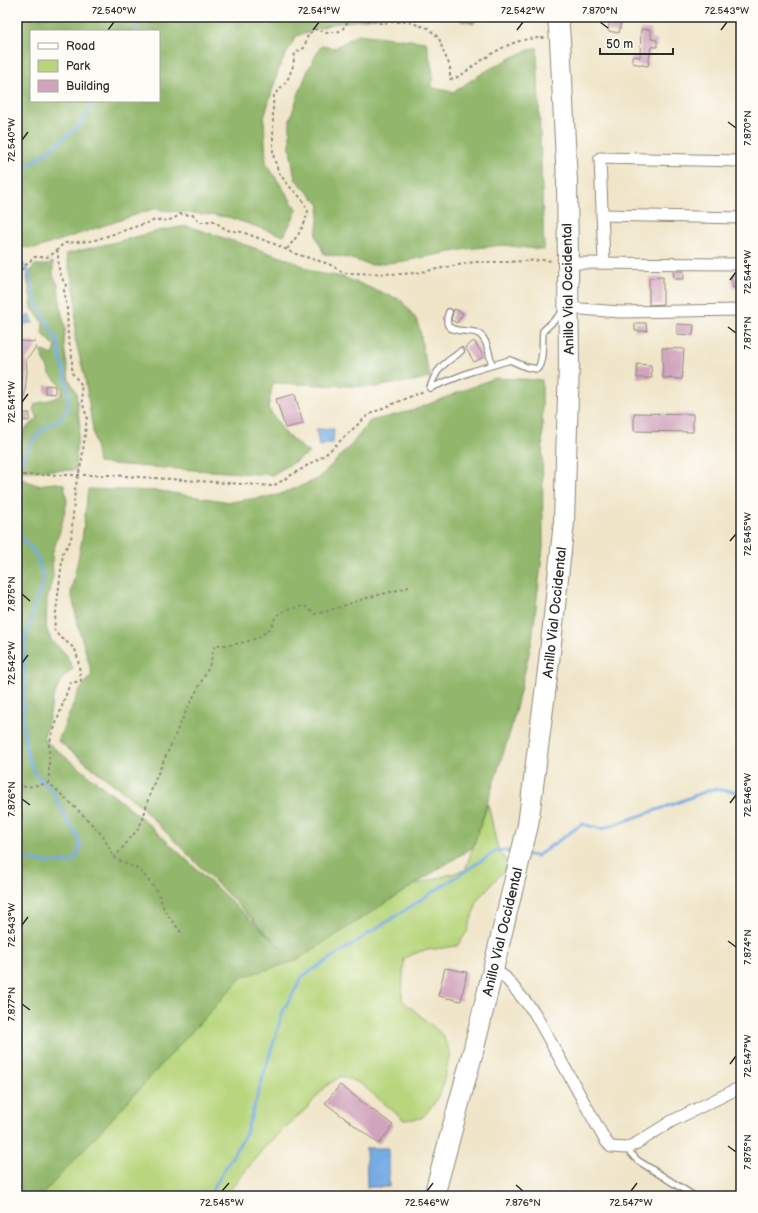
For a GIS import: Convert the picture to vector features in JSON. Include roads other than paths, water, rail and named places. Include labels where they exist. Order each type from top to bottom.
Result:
[{"type":"highway","name":"Anillo Vial Occidental","points":[[434,1196],[493,969],[528,825],[549,662],[564,522],[569,364],[568,263],[567,182],[558,17]]},
{"type":"street","points":[[604,262],[600,158],[741,161]]},
{"type":"street","points":[[602,215],[741,218]]},
{"type":"street","points":[[568,263],[604,262],[741,264]]},
{"type":"street","points":[[568,308],[627,312],[741,310]]},
{"type":"street","points":[[493,969],[505,977],[534,1012],[605,1140],[611,1147],[626,1148],[637,1143],[672,1121],[741,1087]]},
{"type":"lane","points":[[461,351],[437,372],[430,388],[473,371],[510,360],[526,367],[538,369],[542,359],[543,331],[568,308]]},
{"type":"lane","points":[[449,312],[447,319],[451,328],[462,331],[476,332],[481,336],[487,347],[492,365]]},
{"type":"lane","points":[[626,1148],[637,1160],[694,1196]]},
{"type":"water","points":[[31,315],[33,323],[22,324],[21,317],[26,317]]},
{"type":"water","points":[[316,429],[334,429],[333,443],[319,446]]},
{"type":"water","points":[[366,1148],[389,1148],[389,1187],[367,1187]]},
{"type":"waterway","points":[[135,30],[141,20],[147,17]]},
{"type":"waterway","points":[[17,179],[31,164],[76,129],[95,102]]},
{"type":"waterway","points":[[17,258],[25,267],[30,276],[36,302],[54,334],[59,347],[69,392],[67,409],[60,419],[43,429],[32,442],[20,465],[17,476]]},
{"type":"waterway","points":[[17,532],[36,554],[43,575],[42,586],[34,607],[26,637],[24,655],[25,678],[23,722],[26,750],[33,771],[53,792],[64,815],[78,837],[80,847],[77,856],[72,862],[45,863],[17,856]]},
{"type":"waterway","points":[[528,855],[537,856],[582,824],[602,829],[712,789],[741,792]]},
{"type":"waterway","points":[[209,1196],[246,1133],[283,1011],[303,976],[498,850],[514,852]]}]
